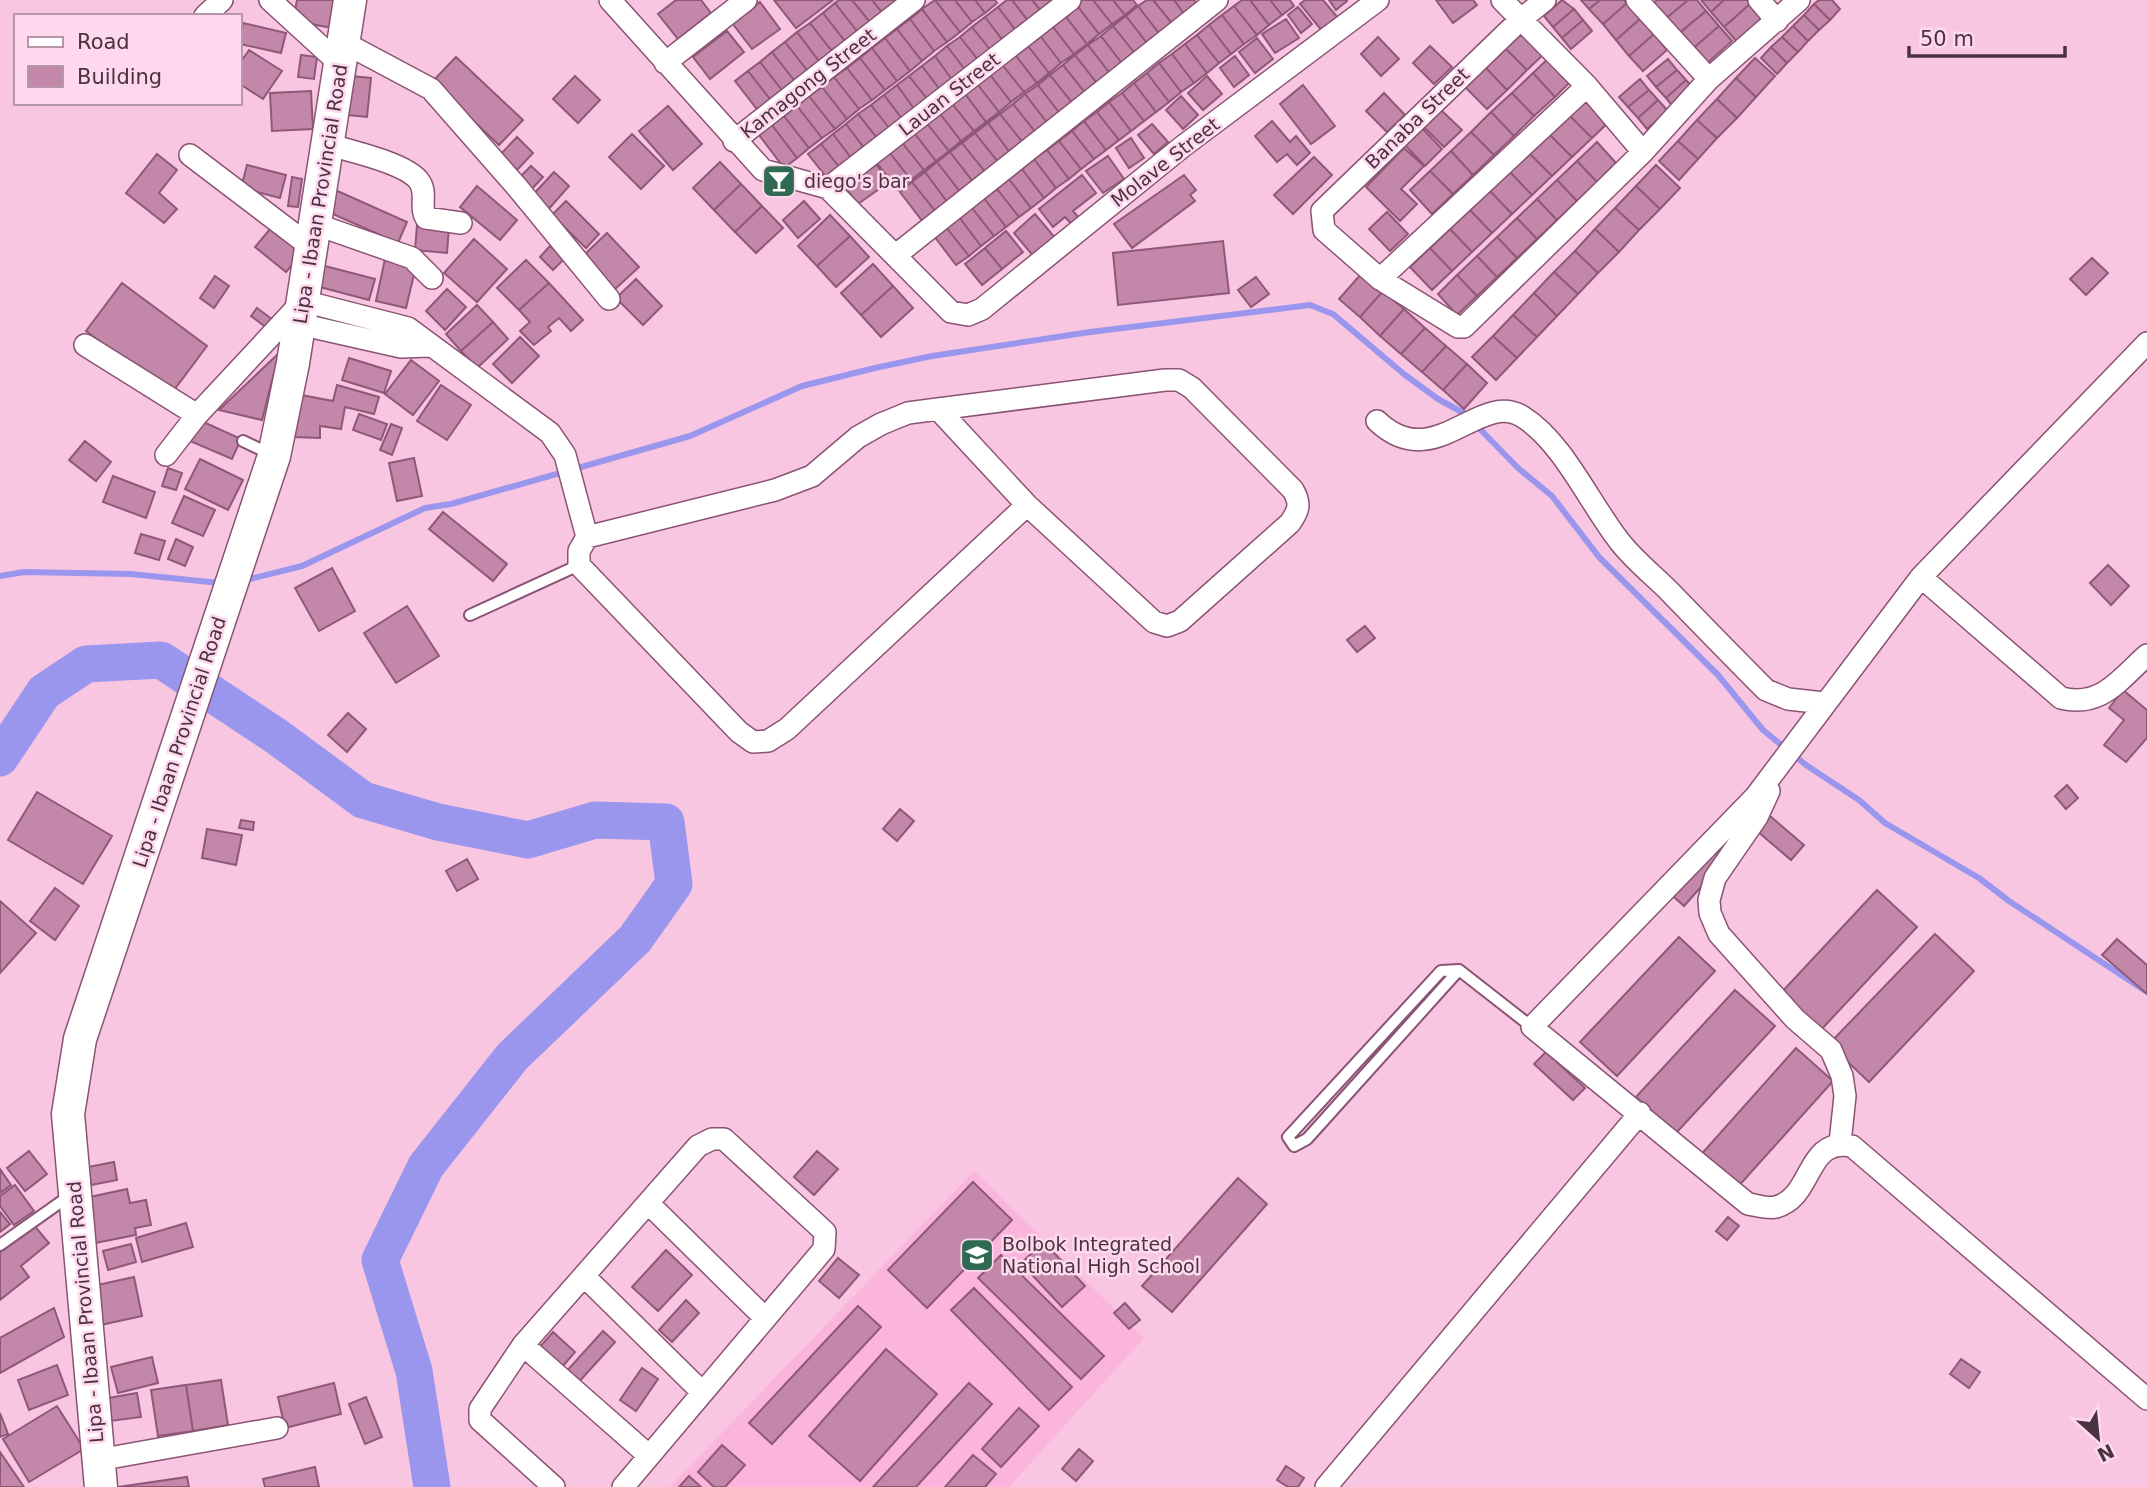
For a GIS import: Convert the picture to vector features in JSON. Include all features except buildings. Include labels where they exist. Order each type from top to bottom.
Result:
[{"type":"main road","name":"Lipa - Ibaan Provincial Road","points":[[100,1474],[68,1114],[80,1038],[194,698],[206,652],[242,558],[274,456],[301,313],[350,0]]},
{"type":"street","points":[[207,14],[222,0]]},
{"type":"street","points":[[270,0],[342,53],[431,89],[517,187],[609,299]]},
{"type":"street","points":[[610,0],[734,141],[764,170],[828,188],[896,255],[1217,0]]},
{"type":"street","points":[[665,63],[746,0]]},
{"type":"street","name":"Kamagong Street","points":[[734,141],[914,0]]},
{"type":"street","name":"Lauan Street","points":[[828,188],[1070,0]]},
{"type":"street","name":"Molave Street","points":[[896,255],[951,312],[968,314],[982,309],[1182,146],[1378,0]]},
{"type":"street","points":[[1502,0],[1587,86],[1643,152]]},
{"type":"street","name":"Banaba Street","points":[[1380,279],[1324,230],[1322,211],[1520,20],[1545,0]]},
{"type":"street","points":[[1637,0],[1709,79]]},
{"type":"street","points":[[1759,0],[1777,20]]},
{"type":"street","points":[[1587,86],[1380,279],[1458,327],[1464,327],[1643,152],[1709,79],[1799,0]]},
{"type":"street","points":[[327,144],[396,166],[418,179],[423,191],[423,214],[426,218],[461,223]]},
{"type":"street","points":[[190,155],[313,235],[412,258],[432,278]]},
{"type":"street","points":[[166,455],[197,415],[301,313],[408,328],[550,433],[566,460],[587,537],[579,551],[579,565],[739,732],[752,742],[768,741],[787,729],[1027,505]]},
{"type":"street","points":[[2147,343],[1921,577],[1756,796],[1532,1027],[1748,1204],[1774,1208],[1793,1198],[1824,1149],[1840,1143],[1852,1146],[2147,1399]]},
{"type":"street","points":[[85,345],[197,415]]},
{"type":"street","points":[[587,537],[775,490],[812,476],[831,463],[858,437],[908,413],[938,409],[1179,380],[1192,388],[1293,490],[1299,510],[1290,523],[1190,612],[1167,626],[1154,622],[1027,505],[938,409]]},
{"type":"street","points":[[1377,421],[1392,435],[1433,440],[1484,415],[1502,410],[1519,415],[1540,429],[1621,543],[1766,690],[1788,699],[1824,703]]},
{"type":"street","points":[[1921,577],[2062,698],[2079,702],[2099,698],[2147,655]]},
{"type":"street","points":[[1801,735],[1763,800],[1757,817],[1715,878],[1709,900],[1719,934],[1795,1019],[1831,1050],[1842,1076],[1845,1096],[1840,1143]]},
{"type":"street","points":[[1326,1487],[1640,1113]]},
{"type":"street","points":[[554,1487],[480,1420],[480,1409],[523,1345],[698,1146],[712,1139],[724,1139],[815,1221],[825,1232],[824,1249],[647,1454],[622,1487]]},
{"type":"street","points":[[649,1204],[765,1318]]},
{"type":"street","points":[[585,1277],[701,1391]]},
{"type":"street","points":[[523,1345],[647,1454]]},
{"type":"street","points":[[100,1474],[277,1428]]},
{"type":"lane","points":[[243,440],[274,456]]},
{"type":"lane","points":[[470,615],[579,565]]},
{"type":"lane","points":[[1459,970],[1307,1139],[1294,1146],[1289,1142],[1287,1138],[1441,971],[1459,970],[1532,1027]]},
{"type":"lane","points":[[1359,1059],[1371,1068]]},
{"type":"lane","points":[[0,1245],[74,1192]]},
{"type":"shaded area","name":"Bolbok Integrated National High School","points":[[974,1171],[1144,1338],[1009,1487],[670,1487]]},
{"type":"waterway","points":[[242,581],[302,566],[425,508],[451,504],[690,436],[802,386],[932,356],[1090,332],[1310,305],[1333,314],[1405,375],[1438,399],[1469,416]]},
{"type":"waterway","points":[[1478,427],[1518,468],[1552,496],[1599,557],[1718,675],[1763,730],[1806,765],[1859,800],[1885,823],[1979,878],[2009,901],[2147,992]]},
{"type":"waterway","points":[[0,576],[24,572],[131,574],[220,583]]},
{"type":"waterway","points":[[0,758],[44,692],[86,664],[161,660],[276,736],[363,800],[438,822],[528,840],[595,820],[666,822],[674,884],[635,939],[512,1057],[426,1166],[380,1260],[414,1371],[432,1487]]},
{"type":"place","name":"diego's bar","points":[[779,181]]},
{"type":"place","name":"Bolbok Integrated National High School","points":[[977,1255]]}]
